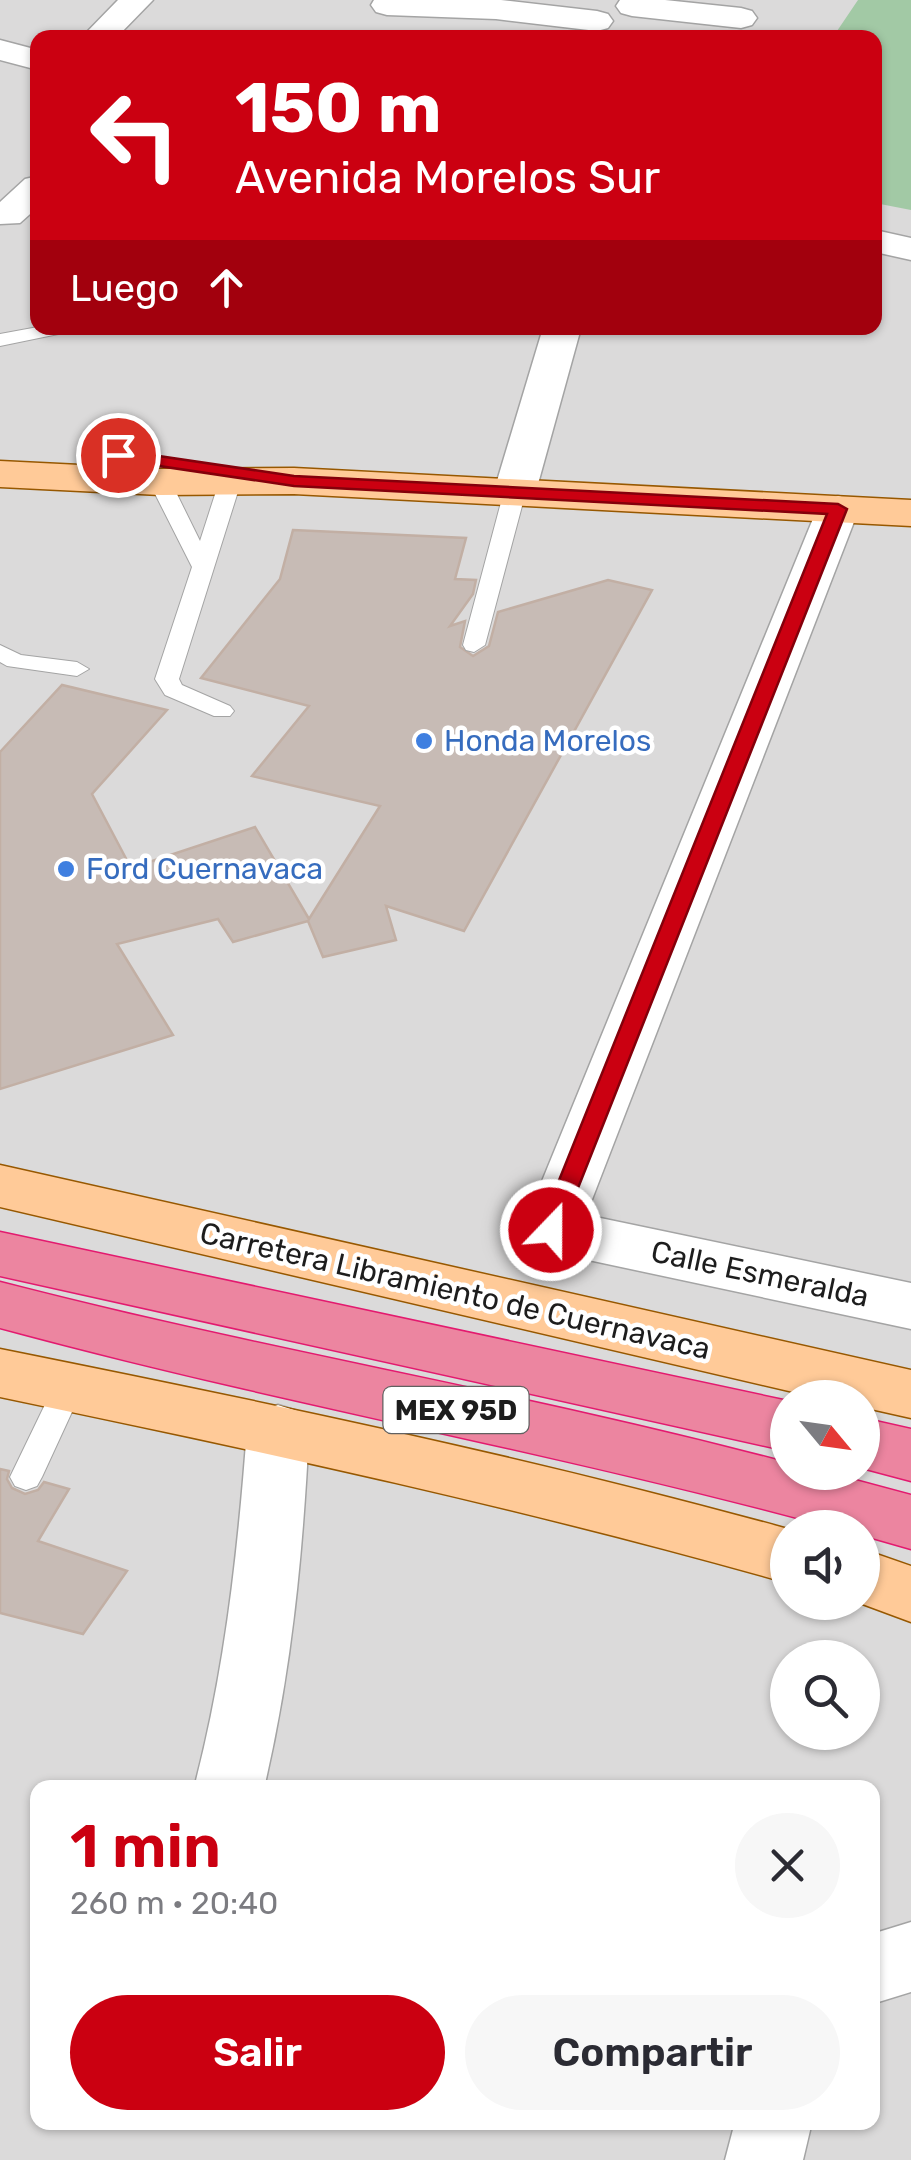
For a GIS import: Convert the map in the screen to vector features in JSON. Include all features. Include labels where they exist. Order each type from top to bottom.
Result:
[{"type":"highway","name":"MEX 95D","points":[[0,1254],[770,1422]]},
{"type":"highway","name":"MEX 95D","points":[[0,1305],[120,1336],[663,1455],[911,1522]]},
{"type":"highway","points":[[880,1447],[911,1455]]},
{"type":"main road","points":[[0,437],[294,481]]},
{"type":"main road","points":[[0,446],[48,445]]},
{"type":"main road","points":[[0,474],[107,481],[294,481],[911,513]]},
{"type":"main road","points":[[0,484],[107,481]]},
{"type":"main road","name":"Carretera Libramiento de Cuernavaca","points":[[0,1186],[231,1242],[911,1394]]},
{"type":"main road","points":[[0,1372],[278,1430],[653,1518],[770,1551]]},
{"type":"main road","points":[[880,1583],[911,1594]]},
{"type":"street","points":[[105,30],[137,0]]},
{"type":"street","points":[[386,5],[496,8],[583,29],[639,3],[741,18]]},
{"type":"street","points":[[0,50],[30,58]]},
{"type":"street","points":[[7,215],[30,194]]},
{"type":"street","points":[[882,243],[911,249]]},
{"type":"street","points":[[515,491],[560,335]]},
{"type":"street","name":"Calle Esmeralda","points":[[838,509],[551,1230],[911,1306]]},
{"type":"street","points":[[232,1780],[248,1718],[270,1579],[278,1430]]},
{"type":"street","points":[[880,1966],[911,1956]]},
{"type":"street","points":[[764,2160],[772,2130]]},
{"type":"lane","points":[[0,340],[30,334]]},
{"type":"lane","points":[[160,482],[204,570]]},
{"type":"lane","points":[[222,711],[173,690],[167,679],[230,482]]},
{"type":"lane","points":[[474,646],[515,491]]},
{"type":"lane","points":[[0,652],[15,661],[77,670]]},
{"type":"lane","points":[[26,1476],[68,1388]]},
{"type":"shaded area","points":[[0,0],[911,0],[911,2160],[0,2160]]},
{"type":"green space","points":[[858,0],[911,0],[911,210],[882,204],[882,30],[838,30]]},
{"type":"building","name":"Honda Morelos","points":[[293,530],[466,538],[455,579],[476,580],[473,594],[450,626],[465,621],[460,647],[473,656],[489,646],[498,612],[608,580],[652,590],[464,931],[386,906],[396,940],[323,957],[308,921],[233,942],[218,919],[117,944],[173,1035],[0,1089],[0,752],[62,685],[167,710],[92,794],[131,868],[255,827],[309,919],[380,806],[252,776],[309,706],[201,678],[280,579]]},
{"type":"building","points":[[0,1469],[9,1471],[7,1479],[12,1488],[25,1494],[38,1490],[44,1482],[69,1489],[38,1541],[127,1571],[83,1634],[0,1613]]},
{"type":"place","name":"Honda Morelos","points":[[424,741]]},
{"type":"place","name":"Ford Cuernavaca","points":[[66,869]]},
{"type":"route","points":[[118,455],[294,481],[838,509],[551,1230]]}]
